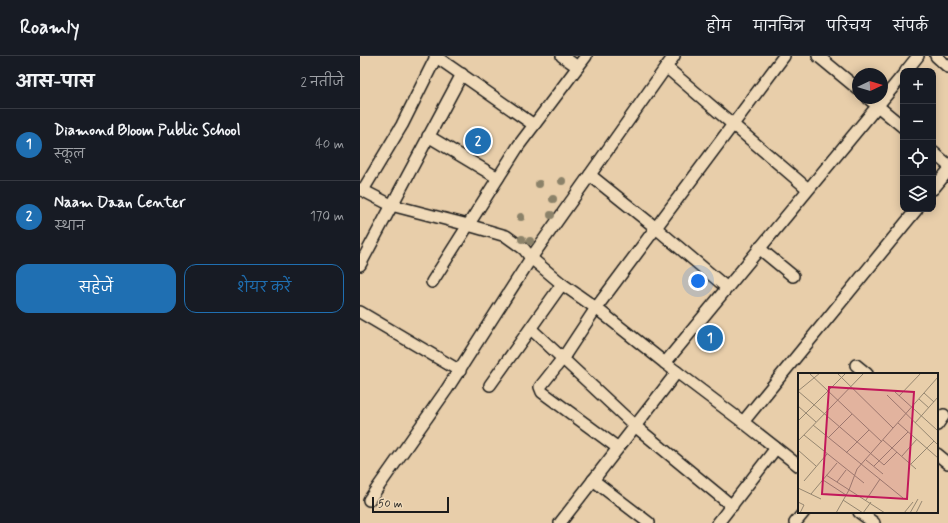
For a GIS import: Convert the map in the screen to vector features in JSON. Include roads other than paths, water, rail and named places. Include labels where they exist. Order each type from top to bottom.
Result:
[{"type":"street","points":[[534,125],[436,56],[402,125],[362,190],[391,206],[506,236],[524,249],[532,258],[562,284],[596,308],[798,465]]},
{"type":"street","points":[[562,56],[578,67]]},
{"type":"street","points":[[432,282],[519,145],[586,56]]},
{"type":"street","points":[[369,500],[460,371],[532,258],[674,56]]},
{"type":"street","points":[[618,448],[542,392],[540,387],[563,358],[596,308],[784,56]]},
{"type":"street","points":[[818,56],[852,84]]},
{"type":"street","points":[[908,68],[918,56]]},
{"type":"street","points":[[936,56],[948,67]]},
{"type":"street","points":[[666,67],[808,189]]},
{"type":"street","points":[[360,265],[462,74]]},
{"type":"street","points":[[665,363],[900,79]]},
{"type":"street","points":[[876,104],[900,124]]},
{"type":"street","points":[[428,136],[498,178]]},
{"type":"street","points":[[936,155],[948,165]]},
{"type":"street","points":[[936,185],[948,171]]},
{"type":"street","points":[[590,175],[727,288]]},
{"type":"street","points":[[744,422],[915,212]]},
{"type":"street","points":[[760,248],[793,276]]},
{"type":"street","points":[[490,386],[562,284]]},
{"type":"street","points":[[360,312],[460,371]]},
{"type":"street","points":[[531,329],[635,426],[732,506]]},
{"type":"street","points":[[856,365],[866,373]]},
{"type":"street","points":[[560,523],[677,372]]},
{"type":"street","points":[[938,423],[944,414]]},
{"type":"street","points":[[718,523],[776,448]]},
{"type":"street","points":[[938,455],[948,463]]},
{"type":"street","points":[[593,480],[649,523]]},
{"type":"street","points":[[795,523],[803,513]]},
{"type":"street","points":[[861,513],[871,519]]},
{"type":"place","name":"Naam Daan Center","points":[[478,141]]},
{"type":"place","name":"Diamond Bloom Public School","points":[[710,338]]}]
